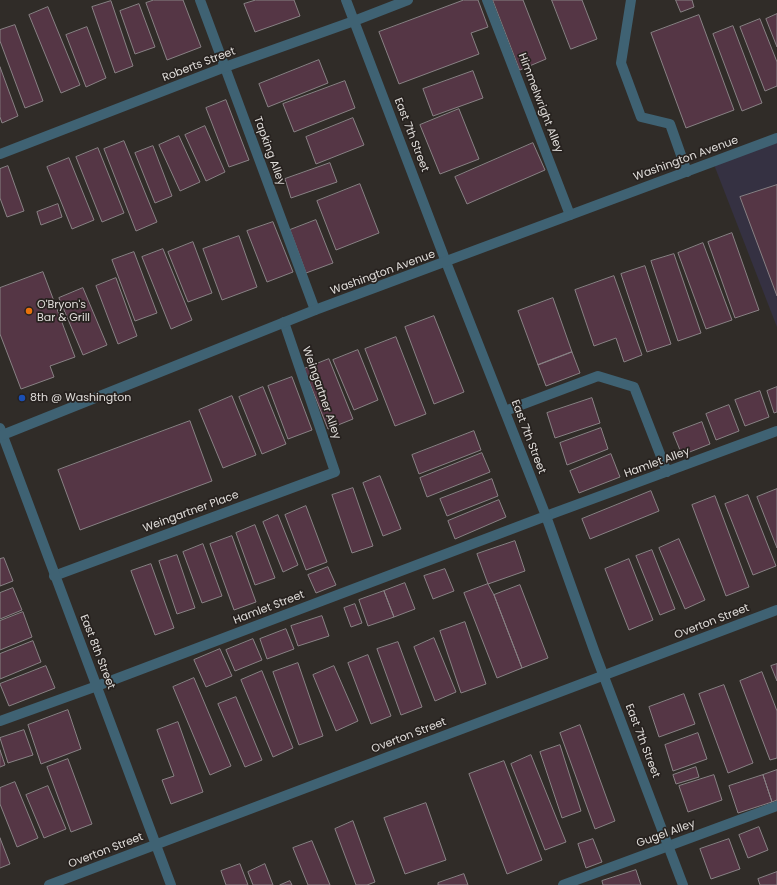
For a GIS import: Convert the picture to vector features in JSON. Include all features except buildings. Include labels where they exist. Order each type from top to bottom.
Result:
[{"type":"street","name":"Tapking Alley","points":[[200,0],[315,310]]},
{"type":"street","name":"East 7th Street","points":[[346,0],[446,262],[546,516],[683,885]]},
{"type":"street","name":"Roberts Street","points":[[0,154],[225,67],[408,0]]},
{"type":"street","name":"Himmelwright Alley","points":[[487,0],[570,215]]},
{"type":"street","points":[[631,0],[621,63],[640,117],[670,124],[687,172]]},
{"type":"street","name":"Washington Avenue","points":[[1,433],[315,310],[777,138]]},
{"type":"street","name":"Weingartner Alley","points":[[284,322],[335,472]]},
{"type":"street","points":[[504,411],[598,376],[634,387],[667,472]]},
{"type":"street","name":"Hamlet Alley","points":[[546,516],[777,431]]},
{"type":"street","name":"East 8th Street","points":[[1,433],[171,885]]},
{"type":"street","name":"Weingartner Place","points":[[54,576],[335,472]]},
{"type":"street","name":"Hamlet Street","points":[[0,721],[97,686],[546,516]]},
{"type":"street","name":"Overton Street","points":[[50,885],[777,610]]},
{"type":"street","name":"Gugel Alley","points":[[563,885],[777,806]]},
{"type":"shaded area","points":[[777,138],[777,327],[713,162]]},
{"type":"place","name":"O'Bryon's Bar & Grill","points":[[29,311]]},
{"type":"place","name":"8th @ Washington","points":[[22,398]]}]
